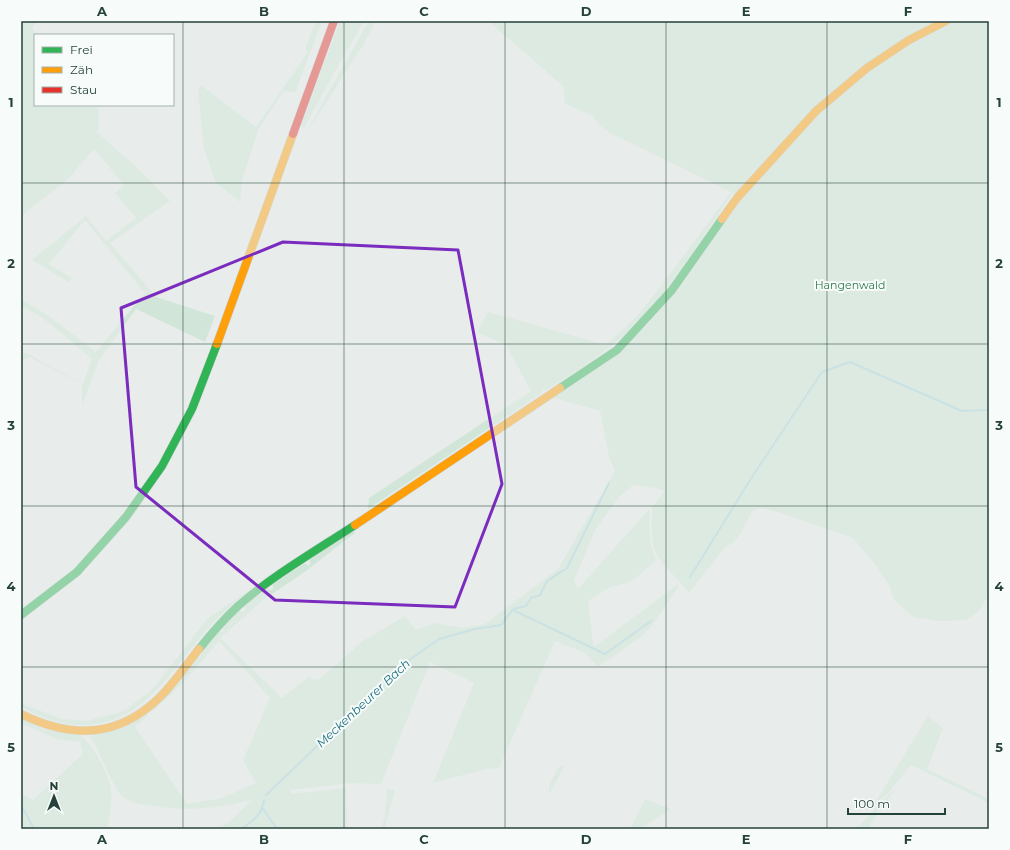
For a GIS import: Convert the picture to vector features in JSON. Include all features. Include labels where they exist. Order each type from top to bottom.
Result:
[{"type":"street","points":[[21,615],[77,572],[126,517],[162,466],[192,409],[334,21]]},
{"type":"street","points":[[21,714],[57,729],[86,732],[119,725],[135,717],[153,703],[169,686],[205,640],[233,611],[278,576],[617,350],[672,290],[736,198],[816,111],[867,68],[909,40],[946,21]]},
{"type":"highlighted area","points":[[283,242],[458,250],[502,484],[455,607],[275,600],[136,487],[121,308]]},
{"type":"green space","points":[[21,21],[36,21],[32,30],[38,34],[34,34],[34,106],[98,106],[99,128],[97,132],[143,173],[170,201],[110,243],[156,297],[215,316],[205,342],[136,309],[99,360],[82,405],[82,384],[30,357],[21,361],[21,356],[26,353],[83,384],[92,359],[43,318],[21,306],[21,299],[46,314],[96,352],[145,293],[85,220],[49,264],[72,278],[69,282],[32,260],[86,216],[106,241],[136,218],[115,193],[124,185],[94,149],[68,179],[21,216]]},
{"type":"green space","points":[[316,21],[322,21],[295,93],[284,91],[258,130],[242,181],[240,202],[216,183],[204,149],[198,90],[201,85],[256,127],[308,52],[305,49]]},
{"type":"green space","points":[[340,21],[364,21],[304,128],[301,126]]},
{"type":"green space","points":[[369,21],[375,21],[366,40],[306,134],[323,102]]},
{"type":"green space","name":"Hangenwald","points":[[488,21],[989,21],[989,594],[979,611],[967,620],[940,621],[913,617],[894,600],[890,586],[874,563],[853,538],[775,511],[760,508],[753,510],[738,537],[730,545],[725,547],[689,593],[657,556],[653,546],[652,507],[665,491],[633,485],[619,497],[595,530],[574,581],[578,589],[650,508],[650,540],[656,560],[628,583],[610,587],[588,601],[592,638],[595,646],[678,584],[679,586],[651,627],[642,636],[598,667],[585,653],[555,641],[499,768],[486,769],[433,783],[474,683],[430,662],[381,784],[352,783],[290,790],[291,794],[346,788],[347,829],[217,829],[228,823],[252,800],[215,807],[191,809],[152,806],[130,801],[123,797],[116,788],[90,736],[111,731],[128,724],[144,713],[149,715],[135,727],[187,804],[222,798],[256,783],[243,760],[270,698],[219,641],[181,685],[151,713],[150,708],[178,682],[182,682],[180,678],[197,656],[200,657],[202,654],[201,652],[218,631],[224,631],[222,626],[239,610],[243,612],[245,610],[244,606],[266,589],[273,589],[273,584],[305,563],[309,566],[310,559],[353,531],[356,532],[306,571],[266,598],[220,638],[282,698],[308,677],[318,680],[363,641],[405,616],[416,630],[434,623],[463,628],[485,624],[558,569],[615,471],[609,457],[600,411],[551,397],[622,349],[644,328],[673,295],[742,197],[733,193],[672,281],[646,313],[622,337],[579,369],[545,391],[544,389],[541,389],[542,393],[368,509],[369,498],[531,391],[506,345],[477,332],[488,312],[606,345],[636,317],[731,192],[610,133],[599,125],[593,116],[565,104],[564,87]]},
{"type":"green space","points":[[246,592],[213,623],[172,673],[145,701],[116,719],[84,725],[68,724],[52,721],[21,707],[21,703],[61,719],[87,721],[124,711],[153,689],[207,619]]},
{"type":"green space","points":[[928,716],[943,728],[927,769],[989,799],[989,803],[911,765],[889,792],[873,806]]},
{"type":"green space","points":[[21,717],[43,729],[82,736],[87,741],[101,762],[110,785],[111,805],[107,829],[21,829],[21,793],[33,800],[83,754],[80,742],[56,739],[21,723]]},
{"type":"green space","points":[[560,765],[564,767],[549,795],[549,786]]},
{"type":"green space","points":[[896,787],[868,828],[856,829]]},
{"type":"green space","points":[[387,789],[395,790],[384,829],[381,829],[385,817]]},
{"type":"green space","points":[[645,799],[671,809],[639,829],[630,829]]},
{"type":"waterway","points":[[690,577],[752,477],[822,372],[850,362],[962,411],[989,410]]},
{"type":"waterway","name":"Meckenbeurer Bach","points":[[266,795],[402,665],[439,639],[475,629],[501,625],[513,609],[526,606],[531,598],[540,595],[547,581],[567,568],[609,483]]},
{"type":"waterway","points":[[513,610],[605,654],[651,621]]},
{"type":"waterway","name":"Meckenbeurer Bach","points":[[242,829],[259,814],[264,800]]},
{"type":"waterway","name":"Meckenbeurer Bach","points":[[21,807],[34,829]]},
{"type":"waterway","points":[[263,809],[277,829]]},
{"type":"traffic: fast","points":[[560,388],[617,350],[672,290],[722,219]]},
{"type":"traffic: fast","points":[[21,615],[77,572],[126,517],[162,466],[192,409],[217,344]]},
{"type":"traffic: fast","points":[[199,649],[228,616],[251,595],[265,584],[355,525]]},
{"type":"traffic: slow","points":[[722,219],[737,198],[816,111],[867,68],[909,40],[946,21]]},
{"type":"traffic: slow","points":[[217,344],[293,134]]},
{"type":"traffic: slow","points":[[355,525],[560,388]]},
{"type":"traffic: slow","points":[[21,714],[58,728],[94,730],[111,727],[144,711],[160,697],[199,649]]},
{"type":"traffic: jam","points":[[293,134],[334,21]]}]
